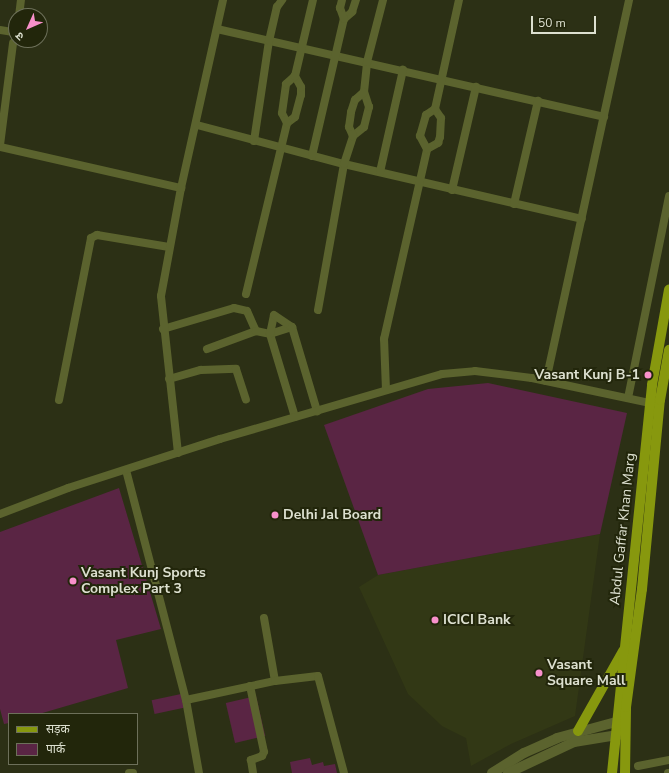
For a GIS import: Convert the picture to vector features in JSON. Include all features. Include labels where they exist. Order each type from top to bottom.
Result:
[{"type":"main road","name":"Abdul Gaffar Khan Marg","points":[[625,773],[620,729],[626,646],[650,403],[669,290]]},
{"type":"main road","name":"Abdul Gaffar Khan Marg","points":[[612,773],[643,582],[660,400],[669,350]]},
{"type":"main road","points":[[578,731],[626,646]]},
{"type":"street","points":[[178,453],[162,329],[160,296],[181,188],[197,125],[223,0]]},
{"type":"street","points":[[287,123],[295,117],[301,94],[301,86],[296,76],[312,0]]},
{"type":"street","points":[[342,0],[340,8],[344,19]]},
{"type":"street","points":[[312,156],[334,55],[344,19],[352,12],[356,0]]},
{"type":"street","points":[[352,136],[364,128],[369,107],[364,92],[367,62],[383,0]]},
{"type":"street","points":[[427,149],[438,143],[440,138],[441,118],[435,109],[440,79],[459,0]]},
{"type":"street","points":[[546,381],[629,0]]},
{"type":"street","points":[[254,141],[270,41],[278,2]]},
{"type":"street","points":[[217,29],[476,86],[604,117]]},
{"type":"street","points":[[12,48],[3,92],[0,146],[181,188]]},
{"type":"street","points":[[380,172],[402,70]]},
{"type":"street","points":[[246,294],[287,123],[282,113],[285,90],[288,81],[296,76]]},
{"type":"street","points":[[452,190],[476,86]]},
{"type":"street","points":[[318,310],[344,164],[352,136],[349,127],[351,112],[355,100],[364,92]]},
{"type":"street","points":[[514,204],[538,101]]},
{"type":"street","points":[[386,390],[384,339],[386,323],[427,149],[420,136],[426,115],[435,109]]},
{"type":"street","points":[[197,125],[282,149],[452,190],[582,219]]},
{"type":"street","points":[[628,398],[669,196]]},
{"type":"street","points":[[59,400],[91,238],[97,235],[169,247]]},
{"type":"street","points":[[162,329],[234,308],[247,311],[256,331]]},
{"type":"street","points":[[295,417],[270,334],[274,315],[292,327],[317,411]]},
{"type":"street","points":[[206,349],[256,331],[270,334],[292,327]]},
{"type":"street","points":[[169,379],[201,370],[236,369],[246,400]]},
{"type":"street","points":[[0,514],[178,453],[386,390],[458,372],[475,371],[546,381],[650,403]]},
{"type":"street","points":[[126,470],[186,700],[199,773]]},
{"type":"street","points":[[264,618],[275,681]]},
{"type":"street","points":[[186,700],[275,681],[318,676],[344,773]]},
{"type":"street","points":[[250,686],[264,752],[262,756],[251,760],[253,773]]},
{"type":"street","points":[[492,773],[541,744],[578,731],[620,729]]},
{"type":"street","points":[[508,773],[574,742],[620,729]]},
{"type":"street","points":[[638,766],[669,760]]},
{"type":"shaded area","name":"Vasant Square Mall","points":[[600,534],[575,716],[511,744],[471,766],[466,738],[442,726],[408,694],[359,587],[378,575]]},
{"type":"green space","points":[[488,383],[627,413],[600,534],[378,575],[324,425],[428,389]]},
{"type":"green space","name":"Vasant Kunj Sports Complex Part 3","points":[[119,488],[161,629],[116,640],[128,688],[42,713],[8,713],[8,723],[4,724],[0,709],[0,532]]},
{"type":"green space","points":[[181,694],[184,708],[155,714],[152,700]]},
{"type":"green space","points":[[256,696],[265,736],[235,743],[226,703]]},
{"type":"green space","points":[[310,758],[312,765],[323,762],[324,766],[335,764],[337,773],[292,773],[290,762]]},
{"type":"place","name":"Vasant Kunj B-1","points":[[648,375]]},
{"type":"place","name":"Delhi Jal Board","points":[[275,515]]},
{"type":"place","name":"Vasant Kunj Sports Complex Part 3","points":[[73,581]]},
{"type":"place","name":"ICICI Bank","points":[[435,620]]},
{"type":"place","name":"Vasant Square Mall","points":[[539,673]]}]
